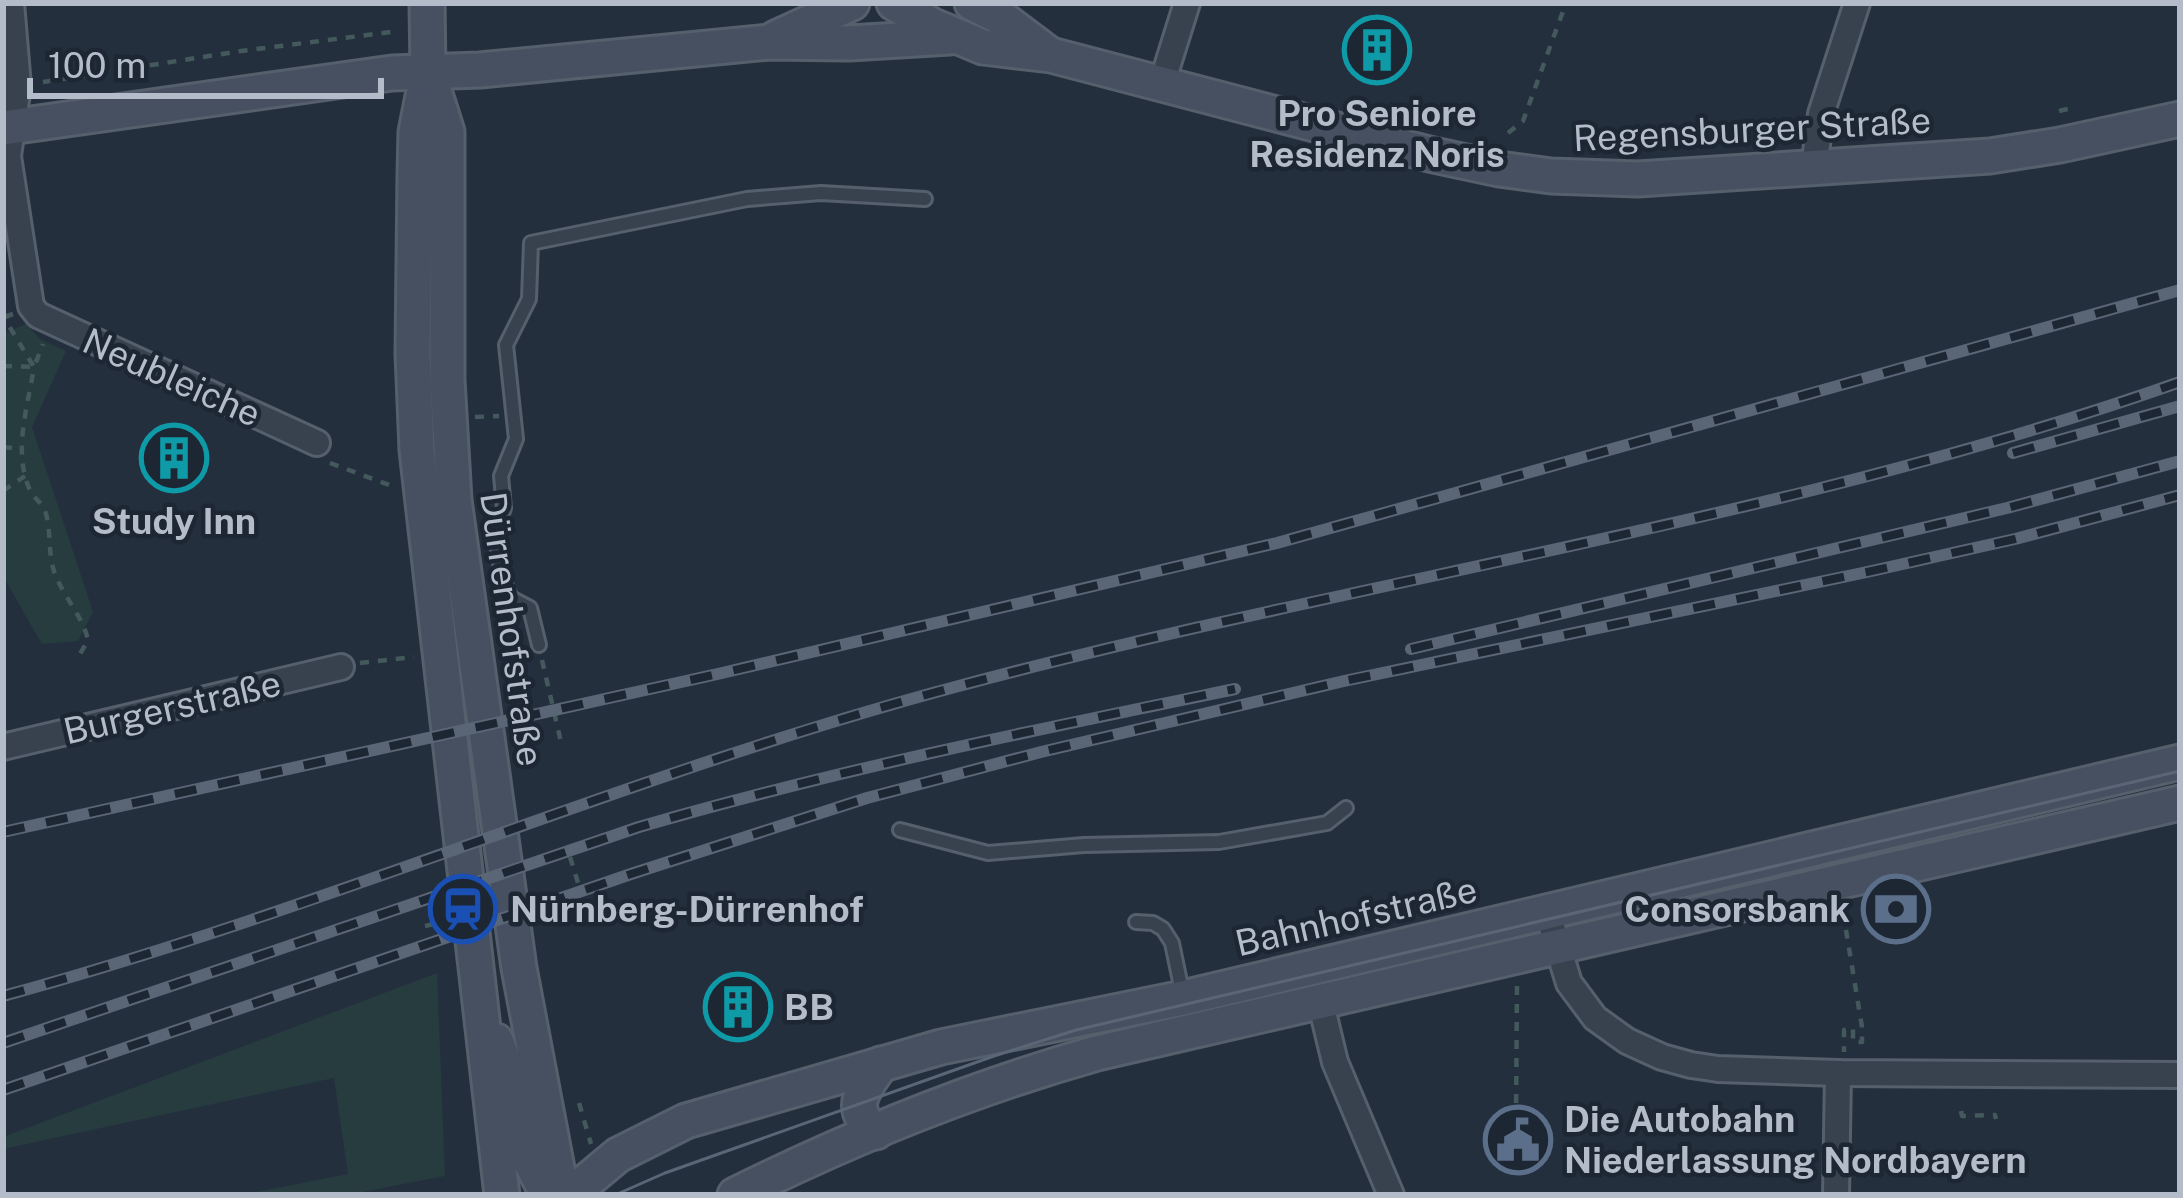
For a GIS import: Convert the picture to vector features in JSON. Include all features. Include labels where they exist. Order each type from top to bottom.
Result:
[{"type":"main road","name":"Dürrenhofstraße","points":[[427,3],[428,71],[416,132],[415,417],[502,1195]]},
{"type":"main road","points":[[769,42],[785,3]]},
{"type":"main road","points":[[769,42],[852,3]]},
{"type":"main road","name":"Regensburger Straße","points":[[893,3],[983,47],[1051,55],[1429,154],[1524,172],[1619,180],[1990,156],[2180,119]]},
{"type":"main road","name":"Regensburger Straße","points":[[972,3],[1000,17],[1051,55]]},
{"type":"main road","points":[[8,128],[368,76],[769,42],[957,37]]},
{"type":"main road","name":"Dürrenhofstraße","points":[[428,71],[447,132],[448,400],[454,500],[519,968],[566,1195]]},
{"type":"main road","name":"Bahnhofstraße","points":[[566,1195],[618,1154],[686,1121],[881,1064],[999,1034],[1183,998],[2180,762]]},
{"type":"main road","name":"Bahnhofstraße","points":[[735,1195],[876,1132],[1058,1064],[2180,803]]},
{"type":"main road","name":"Dürrenhofstraße","points":[[478,995],[513,1084],[532,1167],[548,1195]]},
{"type":"main road","points":[[876,1132],[863,1120],[859,1104],[881,1064]]},
{"type":"street","points":[[11,3],[18,86],[8,128],[8,156],[41,314]]},
{"type":"street","points":[[1162,83],[1187,3]]},
{"type":"street","points":[[1814,168],[1821,114],[1857,3]]},
{"type":"street","name":"Neubleiche","points":[[41,314],[317,443]]},
{"type":"street","name":"Burgerstraße","points":[[3,747],[341,667]]},
{"type":"street","points":[[1547,911],[1575,993],[1595,1018],[1627,1041],[1691,1065],[1718,1069],[1841,1062],[2180,1075]]},
{"type":"street","points":[[1320,1000],[1335,1062],[1391,1195]]},
{"type":"street","points":[[1836,1195],[1841,1062]]},
{"type":"lane","points":[[538,645],[530,608],[511,598],[503,580],[495,533],[503,508],[501,476],[516,439],[506,345],[530,299],[531,243],[747,199],[821,193],[926,199]]},
{"type":"lane","points":[[900,830],[988,853],[1084,844],[1219,842],[1328,823],[1346,808]]},
{"type":"lane","points":[[1136,922],[1153,922],[1169,937],[1183,998]]},
{"type":"path","points":[[1508,133],[1523,121],[1566,3]]},
{"type":"path","points":[[2059,111],[2068,109]]},
{"type":"path","points":[[41,314],[21,448],[30,494],[43,502],[48,520],[49,556],[56,576],[86,628],[88,640],[80,654]]},
{"type":"path","points":[[3,366],[34,368]]},
{"type":"path","points":[[317,443],[330,464],[398,488]]},
{"type":"path","points":[[3,447],[21,448]]},
{"type":"path","points":[[3,491],[25,476]]},
{"type":"path","points":[[538,645],[561,742]]},
{"type":"path","points":[[341,667],[420,656]]},
{"type":"path","points":[[568,882],[578,883],[570,857]]},
{"type":"path","points":[[1838,882],[1862,1027],[1862,1042],[1853,1042],[1853,1028],[1844,1030],[1841,1062]]},
{"type":"path","points":[[425,926],[440,917]]},
{"type":"path","points":[[1516,1121],[1517,977]]},
{"type":"path","points":[[1961,1111],[1962,1115],[1995,1115]]},
{"type":"green space","points":[[26,324],[40,339],[66,351],[32,427],[93,612],[78,641],[42,644],[3,576],[3,334]]},
{"type":"green space","points":[[437,973],[445,1176],[347,1195],[242,1195],[348,1174],[334,1078],[3,1149],[3,1137]]},
{"type":"tram line","points":[[615,1195],[665,1173],[1076,1030],[2180,771]]},
{"type":"railway","points":[[3,832],[722,673],[1277,543],[2180,290]]},
{"type":"railway","points":[[3,996],[242,923],[715,759],[955,687],[1878,473],[2030,431],[2180,382]]},
{"type":"railway","points":[[2013,453],[2180,406]]},
{"type":"railway","points":[[1411,649],[2007,508],[2180,461]]},
{"type":"railway","points":[[3,1090],[867,798],[1344,681],[1867,572],[2180,495]]},
{"type":"railway","points":[[3,1043],[639,827],[861,769],[1235,689]]},
{"type":"place","name":"Pro Seniore Residenz Noris","points":[[1377,50]]},
{"type":"place","name":"Study Inn","points":[[174,458]]},
{"type":"place","name":"Nürnberg-Dürrenhof","points":[[463,909]]},
{"type":"place","name":"Consorsbank","points":[[1896,909]]},
{"type":"place","name":"BB","points":[[738,1007]]},
{"type":"place","name":"Die Autobahn Niederlassung Nordbayern","points":[[1518,1140]]}]
